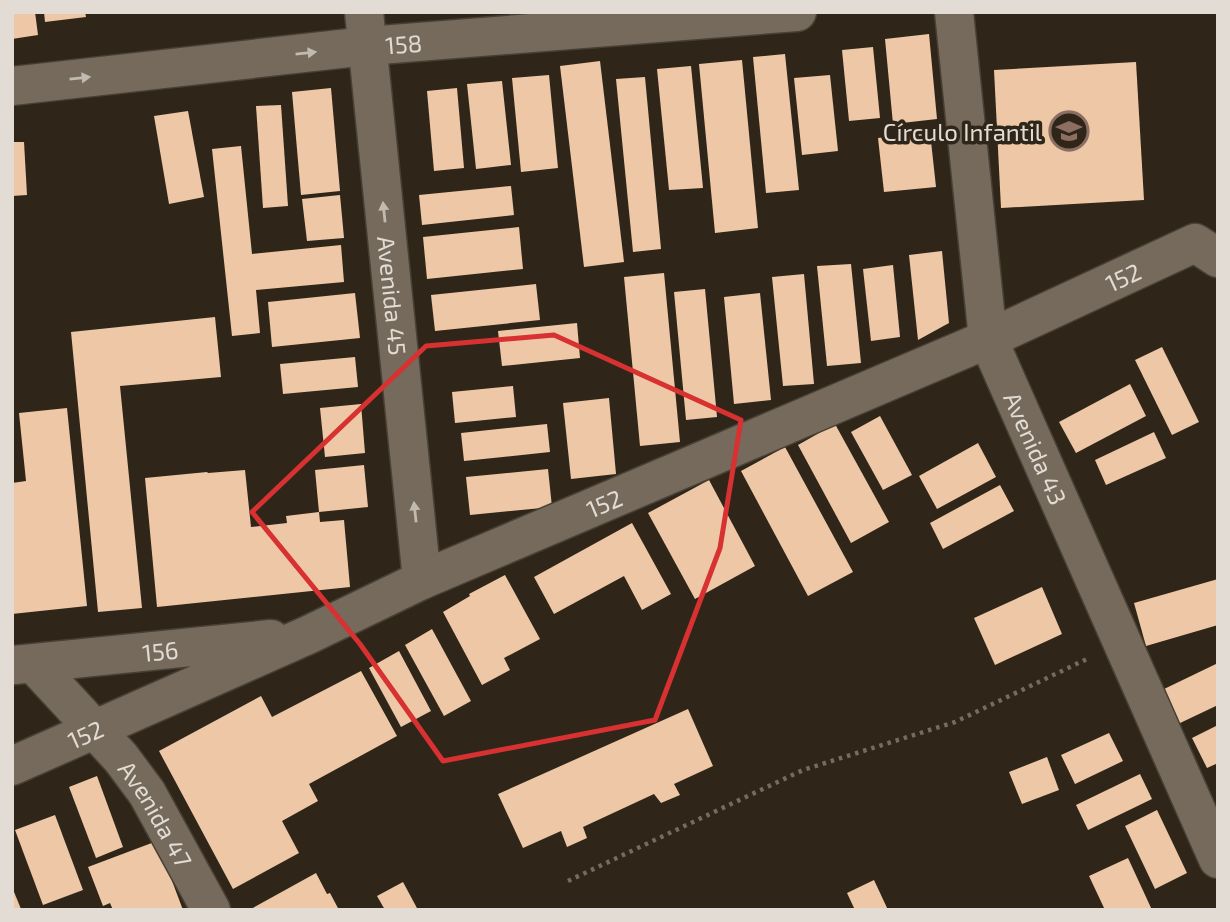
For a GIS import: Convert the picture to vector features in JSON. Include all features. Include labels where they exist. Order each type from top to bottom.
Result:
[{"type":"street","name":"158","points":[[12,86],[365,29],[797,12]]},
{"type":"street","name":"Avenida 43","points":[[954,12],[988,338],[1218,859]]},
{"type":"street","name":"Avenida 45","points":[[365,29],[422,579]]},
{"type":"street","name":"152","points":[[12,766],[308,635],[422,579],[988,338],[1206,251]]},
{"type":"street","name":"156","points":[[23,665],[308,635]]},
{"type":"street","name":"Avenida 47","points":[[23,665],[95,730],[121,758],[147,793],[211,910]]},
{"type":"path","points":[[568,881],[803,770],[955,722],[1122,642]]},
{"type":"highlighted area","points":[[554,335],[741,420],[720,548],[655,720],[443,761],[360,644],[252,512],[426,346]]},
{"type":"building","points":[[12,12],[35,12],[38,35],[12,39]]},
{"type":"building","points":[[44,12],[85,12],[86,17],[45,22]]},
{"type":"building","points":[[929,34],[937,119],[893,124],[885,39]]},
{"type":"building","points":[[873,47],[880,118],[849,121],[842,50]]},
{"type":"building","points":[[785,54],[799,190],[766,193],[753,57]]},
{"type":"building","points":[[742,60],[758,228],[715,233],[699,64]]},
{"type":"building","points":[[600,61],[624,262],[584,267],[560,66]]},
{"type":"building","points":[[1136,62],[1144,200],[1001,208],[994,70]]},
{"type":"building","points":[[691,66],[703,188],[669,190],[657,69]]},
{"type":"building","points":[[549,75],[558,168],[521,172],[512,78]]},
{"type":"building","points":[[830,75],[838,151],[802,155],[794,78]]},
{"type":"building","points":[[645,77],[661,249],[633,252],[616,79]]},
{"type":"building","points":[[502,81],[511,165],[476,169],[467,84]]},
{"type":"building","points":[[331,88],[340,191],[301,195],[292,92]]},
{"type":"building","points":[[457,88],[464,168],[434,171],[427,91]]},
{"type":"building","points":[[281,105],[288,206],[263,208],[256,106]]},
{"type":"building","points":[[188,111],[204,197],[169,204],[154,116]]},
{"type":"building","points":[[930,132],[936,187],[884,192],[878,138]]},
{"type":"building","points":[[12,142],[24,142],[27,195],[12,196]]},
{"type":"building","points":[[241,146],[252,254],[341,245],[344,282],[256,290],[260,333],[232,336],[212,149]]},
{"type":"building","points":[[511,186],[514,215],[422,225],[419,195]]},
{"type":"building","points":[[340,195],[344,238],[307,241],[302,199]]},
{"type":"building","points":[[519,227],[523,269],[427,279],[423,237]]},
{"type":"building","points":[[942,251],[949,323],[918,340],[909,255]]},
{"type":"building","points":[[851,264],[861,363],[827,366],[817,266]]},
{"type":"building","points":[[893,265],[900,337],[871,341],[863,269]]},
{"type":"building","points":[[664,273],[680,442],[640,446],[624,277]]},
{"type":"building","points":[[804,274],[814,384],[783,386],[772,277]]},
{"type":"building","points":[[536,284],[540,320],[435,331],[431,295]]},
{"type":"building","points":[[705,289],[717,417],[686,420],[674,292]]},
{"type":"building","points":[[355,293],[360,338],[272,347],[268,302]]},
{"type":"building","points":[[760,293],[771,400],[734,404],[724,297]]},
{"type":"building","points":[[215,317],[221,377],[120,386],[142,608],[98,612],[71,332]]},
{"type":"building","points":[[577,323],[580,358],[502,366],[498,331]]},
{"type":"building","points":[[1162,347],[1199,422],[1172,435],[1135,360]]},
{"type":"building","points":[[355,357],[358,387],[283,394],[280,364]]},
{"type":"building","points":[[1130,384],[1146,416],[1076,453],[1059,422]]},
{"type":"building","points":[[513,386],[516,417],[455,423],[452,392]]},
{"type":"building","points":[[609,398],[616,474],[571,479],[563,403]]},
{"type":"building","points":[[361,404],[365,453],[325,457],[320,408]]},
{"type":"building","points":[[67,408],[87,606],[12,614],[12,483],[26,481],[19,413]]},
{"type":"building","points":[[880,416],[912,475],[883,490],[851,432]]},
{"type":"building","points":[[547,424],[550,452],[464,461],[461,433]]},
{"type":"building","points":[[835,424],[889,522],[851,543],[798,445]]},
{"type":"building","points":[[1154,432],[1166,458],[1106,485],[1095,460]]},
{"type":"building","points":[[978,443],[996,477],[937,509],[919,476]]},
{"type":"building","points":[[785,447],[853,572],[808,596],[741,471]]},
{"type":"building","points":[[364,465],[368,507],[319,512],[315,470]]},
{"type":"building","points":[[548,469],[552,507],[470,515],[466,477]]},
{"type":"building","points":[[245,470],[251,527],[287,523],[286,516],[319,512],[320,522],[344,520],[350,587],[157,607],[145,478]]},
{"type":"building","points":[[709,480],[755,566],[695,599],[648,513]]},
{"type":"building","points":[[1000,485],[1014,511],[943,549],[930,523]]},
{"type":"building","points":[[632,523],[671,594],[642,610],[624,576],[554,614],[534,577]]},
{"type":"building","points":[[505,575],[540,639],[504,658],[510,670],[482,685],[443,612],[470,596],[469,594]]},
{"type":"building","points":[[1218,579],[1218,625],[1146,646],[1134,603]]},
{"type":"building","points":[[1042,587],[1062,634],[995,665],[974,618]]},
{"type":"building","points":[[432,629],[471,701],[444,716],[405,645]]},
{"type":"building","points":[[399,651],[431,711],[401,727],[369,668]]},
{"type":"building","points":[[1218,663],[1218,705],[1178,724],[1162,690]]},
{"type":"building","points":[[361,671],[397,736],[309,784],[318,801],[282,821],[299,853],[233,889],[159,751],[261,696],[272,717]]},
{"type":"building","points":[[688,709],[713,766],[674,784],[680,795],[661,803],[654,794],[583,827],[587,838],[567,847],[561,831],[523,848],[498,794]]},
{"type":"building","points":[[1218,725],[1218,763],[1207,768],[1192,738]]},
{"type":"building","points":[[1109,733],[1123,761],[1075,784],[1061,755]]},
{"type":"building","points":[[1047,757],[1059,790],[1022,804],[1009,772]]},
{"type":"building","points":[[1140,774],[1152,799],[1088,830],[1076,805]]},
{"type":"building","points":[[97,776],[123,847],[96,858],[69,787]]},
{"type":"building","points":[[1157,810],[1187,873],[1155,889],[1125,826]]},
{"type":"building","points":[[55,815],[83,890],[43,905],[15,830]]},
{"type":"building","points":[[157,841],[183,910],[113,910],[110,903],[103,906],[88,867]]},
{"type":"building","points":[[1128,858],[1152,910],[1105,910],[1089,876]]},
{"type":"building","points":[[316,873],[339,910],[249,910]]},
{"type":"building","points":[[874,880],[888,910],[855,910],[847,893]]},
{"type":"building","points":[[403,882],[418,910],[385,910],[377,896]]},
{"type":"building","points":[[12,887],[21,909],[19,910],[12,910]]},
{"type":"place","name":"Círculo Infantil","points":[[1069,131]]}]
